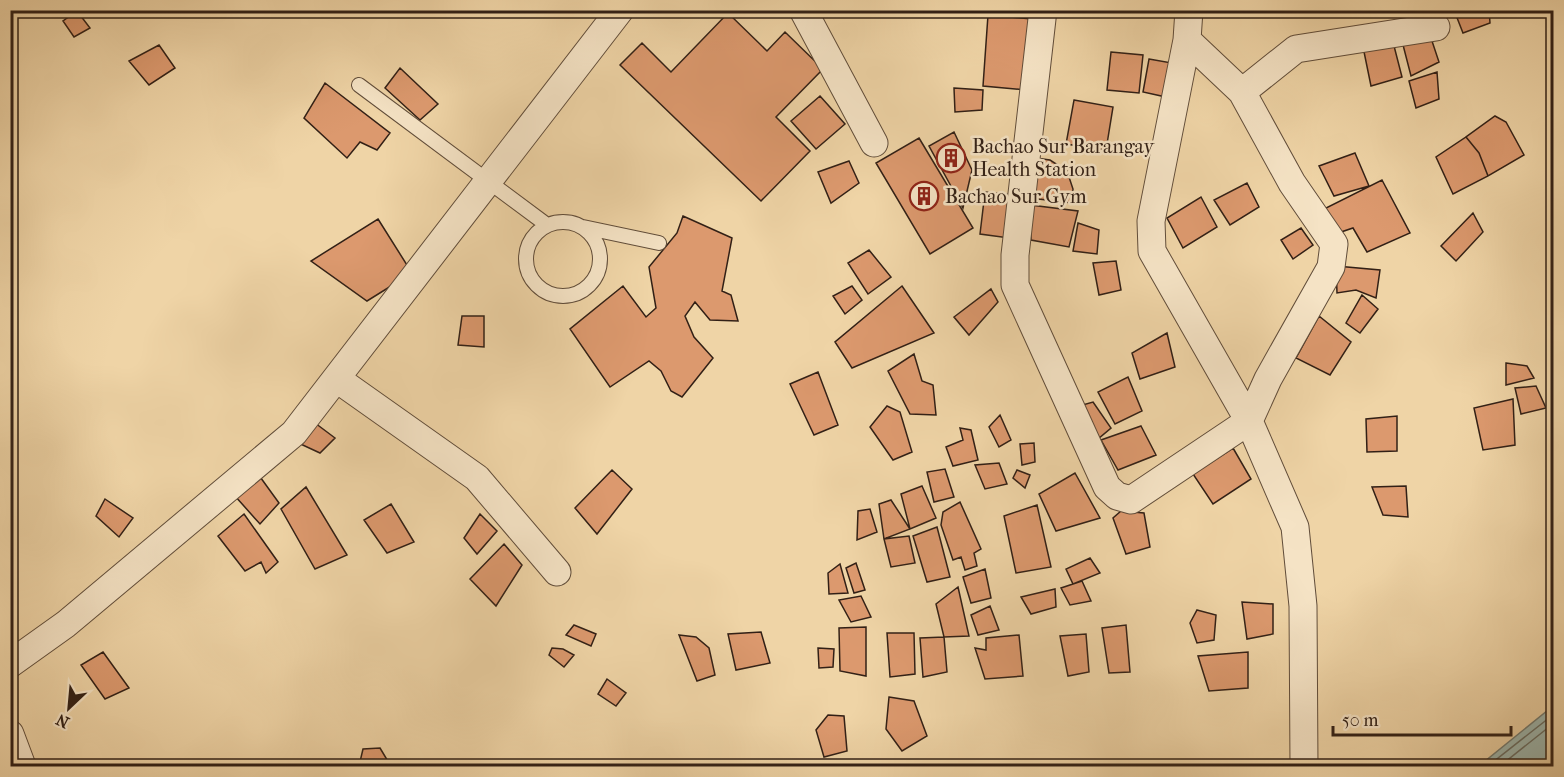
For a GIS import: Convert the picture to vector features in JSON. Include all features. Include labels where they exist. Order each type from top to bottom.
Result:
[{"type":"street","points":[[10,664],[66,624],[294,433],[621,10]]},
{"type":"street","points":[[802,10],[874,143]]},
{"type":"street","points":[[1043,10],[1016,255],[1015,285],[1107,487],[1117,496],[1131,500],[1249,421],[1268,379],[1331,267],[1334,244],[1292,183],[1242,92],[1187,40]]},
{"type":"street","points":[[1189,10],[1187,40],[1151,221],[1152,251],[1249,421],[1295,527],[1302,606],[1305,766]]},
{"type":"street","points":[[1242,92],[1296,49],[1436,27]]},
{"type":"street","points":[[337,379],[477,478],[557,572]]},
{"type":"street","points":[[10,734],[22,766]]},
{"type":"lane","points":[[358,85],[548,225]]},
{"type":"lane","points":[[583,227],[598,246],[601,258],[599,271],[593,282],[584,291],[560,297],[537,287],[525,264],[530,241],[537,231],[548,225],[572,223],[659,243]]},
{"type":"water","points":[[1553,706],[1553,766],[1479,766]]},
{"type":"building","points":[[1454,10],[1489,10],[1490,23],[1463,33]]},
{"type":"building","points":[[77,11],[90,28],[74,37],[63,21]]},
{"type":"building","points":[[728,13],[767,51],[785,32],[823,69],[776,117],[810,151],[761,201],[620,65],[642,43],[671,72]]},
{"type":"building","points":[[988,15],[1032,19],[1027,90],[983,86]]},
{"type":"building","points":[[1430,35],[1439,62],[1411,76],[1402,41]]},
{"type":"building","points":[[1362,42],[1393,42],[1402,77],[1371,86]]},
{"type":"building","points":[[159,45],[175,68],[149,85],[129,61]]},
{"type":"building","points":[[1111,52],[1143,55],[1139,93],[1107,90]]},
{"type":"building","points":[[1149,59],[1172,63],[1166,97],[1143,92]]},
{"type":"building","points":[[400,68],[438,104],[420,120],[385,88]]},
{"type":"building","points":[[1437,72],[1439,99],[1416,108],[1409,81]]},
{"type":"building","points":[[325,83],[390,133],[377,150],[360,142],[347,158],[304,118]]},
{"type":"building","points":[[954,88],[983,90],[982,110],[955,112]]},
{"type":"building","points":[[820,96],[845,124],[816,149],[791,121]]},
{"type":"building","points":[[1074,100],[1113,107],[1106,150],[1066,144]]},
{"type":"building","points":[[1495,116],[1506,122],[1524,155],[1488,176],[1479,153],[1466,137]]},
{"type":"building","name":"Bachao Sur Barangay Health Station","points":[[954,132],[972,170],[963,208],[929,146]]},
{"type":"building","points":[[1466,137],[1479,153],[1488,176],[1453,194],[1436,157]]},
{"type":"building","name":"Bachao Sur Gym","points":[[919,138],[973,228],[930,254],[876,163]]},
{"type":"building","points":[[1355,153],[1369,186],[1334,196],[1319,166]]},
{"type":"building","points":[[1028,157],[1050,160],[1067,171],[1073,189],[1072,203],[1030,198]]},
{"type":"building","points":[[849,161],[859,183],[831,203],[818,172]]},
{"type":"building","points":[[1382,180],[1410,233],[1367,252],[1353,228],[1338,233],[1322,210]]},
{"type":"building","points":[[1247,183],[1259,207],[1230,225],[1214,200]]},
{"type":"building","points":[[985,192],[1013,195],[1009,238],[980,234]]},
{"type":"building","points":[[1201,197],[1217,227],[1183,248],[1167,218]]},
{"type":"building","points":[[1030,205],[1078,211],[1069,247],[1031,240]]},
{"type":"building","points":[[1473,213],[1483,232],[1456,261],[1441,246]]},
{"type":"building","points":[[683,216],[732,238],[722,291],[731,295],[738,321],[710,320],[695,302],[685,316],[694,337],[713,358],[682,397],[671,391],[661,371],[649,361],[610,387],[570,329],[623,286],[646,317],[656,308],[649,267],[677,233]]},
{"type":"building","points":[[378,219],[412,273],[367,301],[311,261]]},
{"type":"building","points":[[1078,223],[1099,230],[1097,254],[1073,251]]},
{"type":"building","points":[[1301,228],[1313,245],[1293,259],[1281,240]]},
{"type":"building","points":[[869,250],[891,277],[868,294],[848,263]]},
{"type":"building","points":[[1116,261],[1121,290],[1099,295],[1093,263]]},
{"type":"building","points":[[1336,266],[1380,270],[1376,298],[1356,290],[1337,293]]},
{"type":"building","points":[[852,286],[862,300],[845,314],[833,296]]},
{"type":"building","points":[[902,286],[934,333],[852,368],[835,342]]},
{"type":"building","points":[[991,289],[998,302],[969,335],[954,317]]},
{"type":"building","points":[[1362,295],[1378,309],[1360,333],[1346,323]]},
{"type":"building","points":[[462,316],[484,316],[484,347],[458,345]]},
{"type":"building","points":[[1319,316],[1351,342],[1330,375],[1296,358]]},
{"type":"building","points":[[1167,333],[1175,367],[1140,379],[1132,353]]},
{"type":"building","points":[[914,354],[922,381],[933,385],[936,415],[910,414],[888,371]]},
{"type":"building","points":[[1506,363],[1527,366],[1534,378],[1506,385]]},
{"type":"building","points":[[818,372],[838,425],[814,435],[790,384]]},
{"type":"building","points":[[1128,377],[1142,411],[1115,424],[1098,392]]},
{"type":"building","points":[[1536,386],[1546,408],[1521,414],[1515,388]]},
{"type":"building","points":[[1513,399],[1515,445],[1483,450],[1474,408]]},
{"type":"building","points":[[1093,402],[1111,428],[1092,444],[1079,406]]},
{"type":"building","points":[[887,406],[900,412],[912,452],[893,460],[870,427]]},
{"type":"building","points":[[1000,415],[1011,440],[999,447],[989,427]]},
{"type":"building","points":[[1397,416],[1397,451],[1367,452],[1366,419]]},
{"type":"building","points":[[311,420],[335,438],[320,453],[294,441]]},
{"type":"building","points":[[1141,426],[1156,455],[1118,470],[1101,440]]},
{"type":"building","points":[[960,428],[971,430],[978,460],[953,466],[946,447],[963,440]]},
{"type":"building","points":[[1034,443],[1035,462],[1022,465],[1020,444]]},
{"type":"building","points":[[1233,448],[1251,479],[1213,504],[1193,474]]},
{"type":"building","points":[[999,463],[1007,484],[985,489],[975,465]]},
{"type":"building","points":[[945,469],[954,497],[934,502],[927,472]]},
{"type":"building","points":[[612,470],[632,489],[597,534],[575,508]]},
{"type":"building","points":[[1017,470],[1030,475],[1025,488],[1013,478]]},
{"type":"building","points":[[1075,473],[1100,518],[1056,531],[1039,494]]},
{"type":"building","points":[[258,474],[279,503],[260,524],[235,496]]},
{"type":"building","points":[[922,486],[936,518],[910,529],[901,494]]},
{"type":"building","points":[[1406,486],[1408,517],[1383,515],[1372,487]]},
{"type":"building","points":[[306,487],[347,555],[315,569],[281,509]]},
{"type":"building","points":[[105,499],[133,518],[119,537],[96,516]]},
{"type":"building","points":[[891,500],[910,529],[884,539],[879,504]]},
{"type":"building","points":[[960,502],[981,549],[974,553],[977,566],[965,570],[961,557],[953,560],[941,525],[943,512]]},
{"type":"building","points":[[391,504],[414,542],[387,553],[364,520]]},
{"type":"building","points":[[1037,505],[1051,567],[1016,573],[1004,516]]},
{"type":"building","points":[[870,509],[877,532],[857,540],[858,511]]},
{"type":"building","points":[[1121,511],[1144,513],[1150,547],[1126,554],[1113,518]]},
{"type":"building","points":[[244,514],[278,562],[266,573],[261,562],[245,571],[218,536]]},
{"type":"building","points":[[480,514],[497,531],[477,554],[464,538]]},
{"type":"building","points":[[937,527],[950,577],[927,582],[913,536]]},
{"type":"building","points":[[909,536],[915,563],[891,567],[884,539]]},
{"type":"building","points":[[504,544],[522,565],[496,606],[470,579]]},
{"type":"building","points":[[1090,558],[1100,573],[1073,584],[1066,569]]},
{"type":"building","points":[[856,563],[865,590],[854,593],[846,568]]},
{"type":"building","points":[[840,564],[848,593],[829,594],[828,573]]},
{"type":"building","points":[[985,569],[991,598],[971,603],[963,577]]},
{"type":"building","points":[[1082,581],[1091,601],[1070,605],[1061,588]]},
{"type":"building","points":[[958,587],[969,636],[944,637],[936,604]]},
{"type":"building","points":[[1055,589],[1056,607],[1031,614],[1021,597]]},
{"type":"building","points":[[861,596],[871,617],[851,622],[839,600]]},
{"type":"building","points":[[1242,602],[1273,604],[1273,634],[1247,639]]},
{"type":"building","points":[[990,606],[999,630],[978,635],[971,615]]},
{"type":"building","points":[[1197,610],[1216,615],[1214,640],[1197,643],[1190,623]]},
{"type":"building","points":[[574,625],[596,634],[591,646],[566,635]]},
{"type":"building","points":[[1126,625],[1130,672],[1109,673],[1102,628]]},
{"type":"building","points":[[866,627],[866,676],[840,671],[839,628]]},
{"type":"building","points":[[761,632],[770,663],[736,670],[728,634]]},
{"type":"building","points":[[887,633],[914,633],[915,674],[890,677]]},
{"type":"building","points":[[1086,634],[1089,672],[1068,676],[1060,636]]},
{"type":"building","points":[[679,635],[696,637],[709,648],[715,675],[697,681]]},
{"type":"building","points":[[1019,635],[1023,676],[985,679],[975,648],[986,650],[986,638]]},
{"type":"building","points":[[944,637],[947,672],[923,677],[920,638]]},
{"type":"building","points":[[552,648],[563,649],[574,655],[564,667],[549,655]]},
{"type":"building","points":[[818,648],[834,649],[833,667],[819,668]]},
{"type":"building","points":[[103,652],[129,688],[105,699],[81,665]]},
{"type":"building","points":[[1248,652],[1248,688],[1209,691],[1198,656]]},
{"type":"building","points":[[607,679],[626,693],[616,706],[598,694]]},
{"type":"building","points":[[889,697],[914,701],[927,736],[902,751],[886,729]]},
{"type":"building","points":[[828,715],[844,716],[847,751],[824,757],[816,730]]},
{"type":"building","points":[[380,748],[389,763],[387,766],[359,766],[363,749]]},
{"type":"building","points":[[749,762],[753,766],[729,765]]},
{"type":"place","name":"Bachao Sur Barangay Health Station","points":[[951,158]]},
{"type":"place","name":"Bachao Sur Gym","points":[[924,196]]}]
